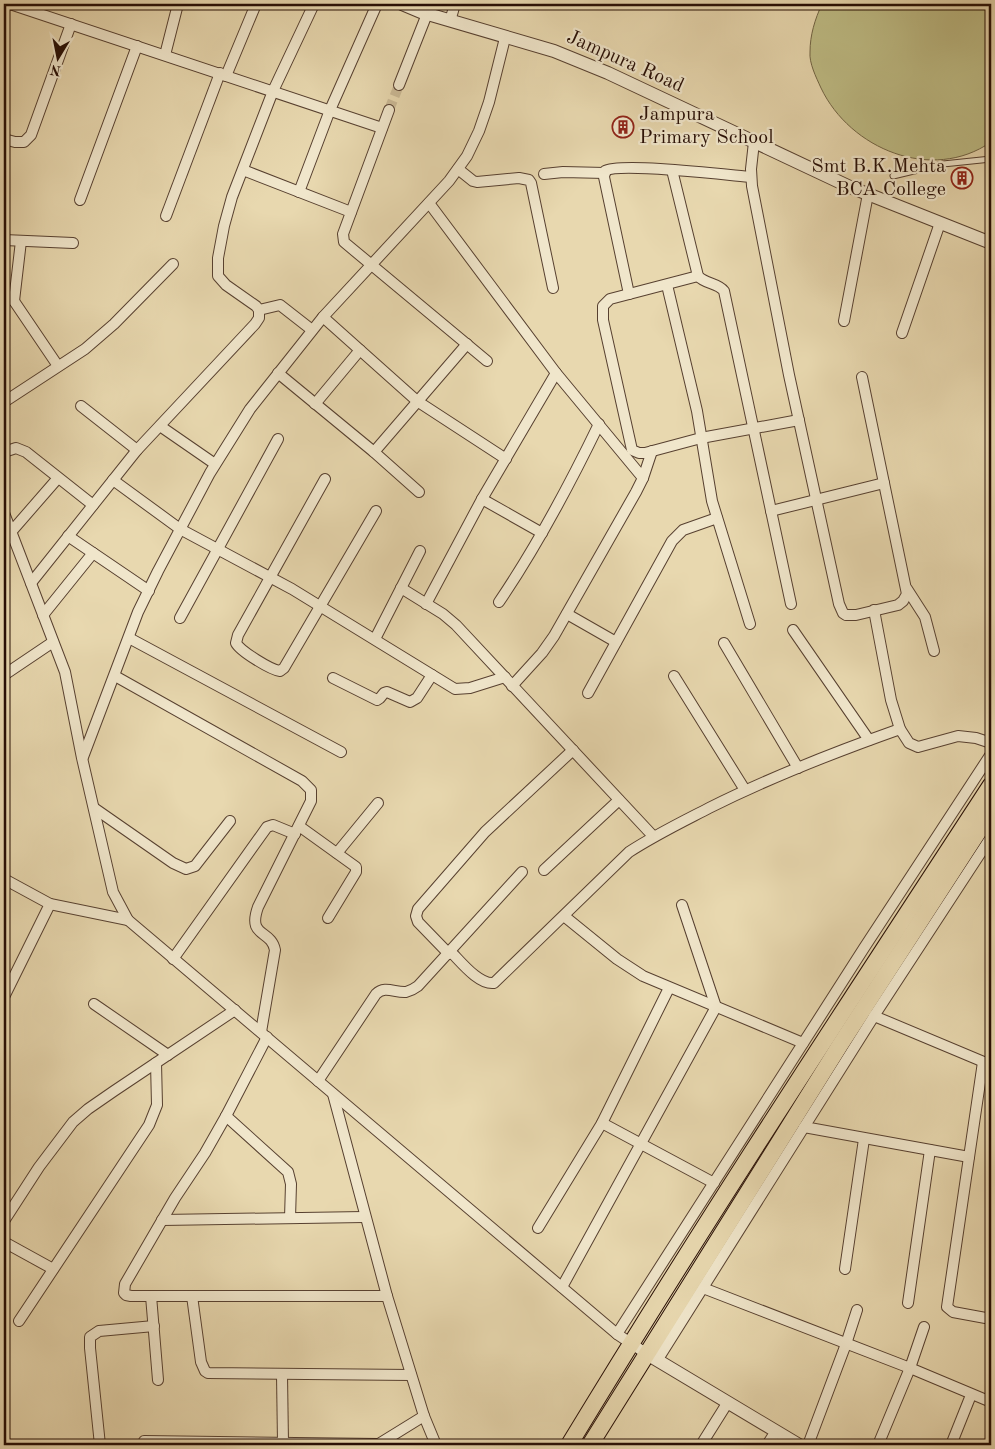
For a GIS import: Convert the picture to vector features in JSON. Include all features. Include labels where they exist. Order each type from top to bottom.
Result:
[{"type":"highway","points":[[569,1445],[624,1338],[830,1031],[991,785]]},
{"type":"highway","points":[[593,1444],[653,1357],[840,1045],[991,812]]},
{"type":"street","points":[[10,4],[382,128]]},
{"type":"street","points":[[165,55],[178,4]]},
{"type":"street","points":[[166,216],[223,74],[256,4]]},
{"type":"street","points":[[260,310],[220,280],[217,269],[226,219],[243,170],[273,91],[314,4]]},
{"type":"street","points":[[299,192],[330,110],[377,4]]},
{"type":"street","name":"Jampura Road","points":[[402,4],[427,14],[554,51],[608,73],[868,194],[991,243]]},
{"type":"street","points":[[450,21],[455,4]]},
{"type":"street","points":[[399,85],[427,14]]},
{"type":"street","points":[[4,140],[24,142],[32,135],[71,24]]},
{"type":"street","points":[[82,758],[149,591],[215,464],[250,409],[312,330],[429,203],[467,156],[479,131],[489,102],[505,38]]},
{"type":"street","points":[[80,200],[137,46]]},
{"type":"street","points":[[389,110],[343,234],[344,242],[487,361]]},
{"type":"street","points":[[754,142],[751,177],[799,420],[840,610],[850,616],[898,605],[906,598],[907,589],[862,377]]},
{"type":"street","points":[[629,294],[605,174],[607,169],[616,167],[672,170],[751,177]]},
{"type":"street","points":[[458,169],[477,182],[519,178],[529,180],[554,288]]},
{"type":"street","points":[[243,170],[351,212]]},
{"type":"street","points":[[672,170],[698,276],[724,291],[791,604]]},
{"type":"street","points":[[544,174],[563,172],[605,174]]},
{"type":"street","points":[[844,321],[868,194]]},
{"type":"street","points":[[429,203],[556,373],[643,478]]},
{"type":"street","points":[[902,333],[940,223]]},
{"type":"street","points":[[4,240],[73,243]]},
{"type":"street","points":[[14,301],[21,240]]},
{"type":"street","points":[[4,402],[85,349],[107,330],[172,264]]},
{"type":"street","points":[[698,276],[605,302],[602,310],[603,320],[632,450],[639,453],[701,438],[799,420]]},
{"type":"street","points":[[667,284],[697,411],[712,501],[750,624]]},
{"type":"street","points":[[4,295],[14,301],[58,366]]},
{"type":"street","points":[[260,310],[280,305],[312,330]]},
{"type":"street","points":[[31,583],[137,450],[255,324],[259,318],[260,310]]},
{"type":"street","points":[[323,317],[417,401],[506,460]]},
{"type":"street","points":[[374,452],[467,344]]},
{"type":"street","points":[[315,404],[360,350]]},
{"type":"street","points":[[278,373],[374,452],[418,492]]},
{"type":"street","points":[[426,604],[482,499],[556,373]]},
{"type":"street","points":[[80,406],[137,450]]},
{"type":"street","points":[[499,602],[519,573],[542,533],[599,424]]},
{"type":"street","points":[[160,426],[215,464]]},
{"type":"street","points":[[180,618],[278,438]]},
{"type":"street","points":[[4,452],[12,448],[20,450],[93,505]]},
{"type":"street","points":[[512,686],[542,653],[567,614],[643,478],[652,450]]},
{"type":"street","points":[[11,532],[58,478]]},
{"type":"street","points":[[325,479],[238,635],[236,643],[240,649],[274,669],[280,671],[284,668],[376,511]]},
{"type":"street","points":[[113,480],[180,529],[321,606],[455,688],[461,690],[505,678]]},
{"type":"street","points":[[771,511],[884,483]]},
{"type":"street","points":[[482,499],[542,533]]},
{"type":"street","points":[[4,513],[65,672],[82,758],[113,892],[128,920],[624,1338],[799,1445]]},
{"type":"street","points":[[588,693],[672,541],[683,530],[717,518]]},
{"type":"street","points":[[68,536],[149,591]]},
{"type":"street","points":[[375,639],[420,551]]},
{"type":"street","points":[[43,614],[93,552]]},
{"type":"street","points":[[401,588],[443,614],[456,625],[653,836]]},
{"type":"street","points":[[907,589],[926,617],[934,651]]},
{"type":"street","points":[[874,610],[891,700],[900,729],[909,743],[918,747],[958,736],[976,738],[991,743]]},
{"type":"street","points":[[567,614],[616,642]]},
{"type":"street","points":[[793,630],[869,740]]},
{"type":"street","points":[[129,638],[341,752]]},
{"type":"street","points":[[4,676],[53,642]]},
{"type":"street","points":[[724,644],[798,768]]},
{"type":"street","points":[[333,678],[377,700],[386,692],[410,702],[417,698],[432,675]]},
{"type":"street","points":[[115,676],[302,781],[311,790],[312,795],[254,920],[257,928],[271,941],[275,950],[264,1034],[226,1116],[162,1220],[124,1288],[126,1295],[387,1296]]},
{"type":"street","points":[[674,676],[745,790]]},
{"type":"street","points":[[573,750],[485,832],[418,908],[416,916],[418,922],[480,980],[487,984],[494,983],[629,852],[653,836],[745,790],[900,729]]},
{"type":"street","points":[[624,1338],[714,1183],[991,754]]},
{"type":"street","points":[[544,870],[619,800]]},
{"type":"street","points":[[337,852],[378,802]]},
{"type":"street","points":[[94,808],[173,863],[186,869],[195,866],[230,821]]},
{"type":"street","points":[[173,958],[267,827],[273,825],[297,830],[337,852],[354,864],[356,869],[328,918]]},
{"type":"street","points":[[653,1357],[703,1288],[874,1016],[991,837]]},
{"type":"street","points":[[318,1081],[376,994],[384,989],[401,992],[412,990],[418,986],[522,872]]},
{"type":"street","points":[[4,879],[50,904],[128,920]]},
{"type":"street","points":[[4,997],[50,904]]},
{"type":"street","points":[[562,1287],[716,1007],[682,905]]},
{"type":"street","points":[[564,916],[617,959],[643,976],[803,1043]]},
{"type":"street","points":[[538,1228],[602,1123],[669,988]]},
{"type":"street","points":[[94,1004],[168,1055]]},
{"type":"street","points":[[4,1220],[38,1167],[73,1122],[88,1109],[235,1010]]},
{"type":"street","points":[[874,1016],[987,1064],[969,1157],[947,1307],[952,1312],[991,1319]]},
{"type":"street","points":[[19,1321],[154,1115],[157,1096],[156,1063]]},
{"type":"street","points":[[333,1093],[364,1217],[387,1296],[424,1416],[436,1445]]},
{"type":"street","points":[[226,1116],[288,1172],[291,1184],[290,1218]]},
{"type":"street","points":[[602,1123],[714,1183]]},
{"type":"street","points":[[804,1127],[969,1157]]},
{"type":"street","points":[[845,1269],[864,1139]]},
{"type":"street","points":[[908,1303],[930,1150]]},
{"type":"street","points":[[162,1220],[364,1217]]},
{"type":"street","points":[[4,1242],[52,1269]]},
{"type":"street","points":[[703,1288],[910,1368],[991,1402]]},
{"type":"street","points":[[151,1296],[158,1380]]},
{"type":"street","points":[[192,1296],[201,1362],[205,1371],[213,1374],[411,1375]]},
{"type":"street","points":[[808,1445],[857,1310]]},
{"type":"street","points":[[100,1445],[90,1337],[93,1333],[99,1331],[154,1326]]},
{"type":"street","points":[[878,1445],[910,1368],[924,1327]]},
{"type":"street","points":[[282,1374],[283,1443]]},
{"type":"street","points":[[952,1445],[971,1395]]},
{"type":"street","points":[[701,1445],[728,1402]]},
{"type":"street","points":[[144,1441],[220,1444],[378,1445],[424,1416]]},
{"type":"street","points":[[767,1445],[776,1431]]},
{"type":"lane","points":[[893,176],[943,164],[991,159]]},
{"type":"shaded area","points":[[822,4],[991,4],[991,142],[968,154],[944,159],[919,159],[895,153],[872,143],[852,128],[834,110],[813,70],[810,46],[815,21]]},
{"type":"tunnel","points":[[389,110],[399,85]]},
{"type":"place","name":"Jampura Primary School","points":[[623,127]]},
{"type":"place","name":"Smt B.K.Mehta BCA College","points":[[962,178]]}]
